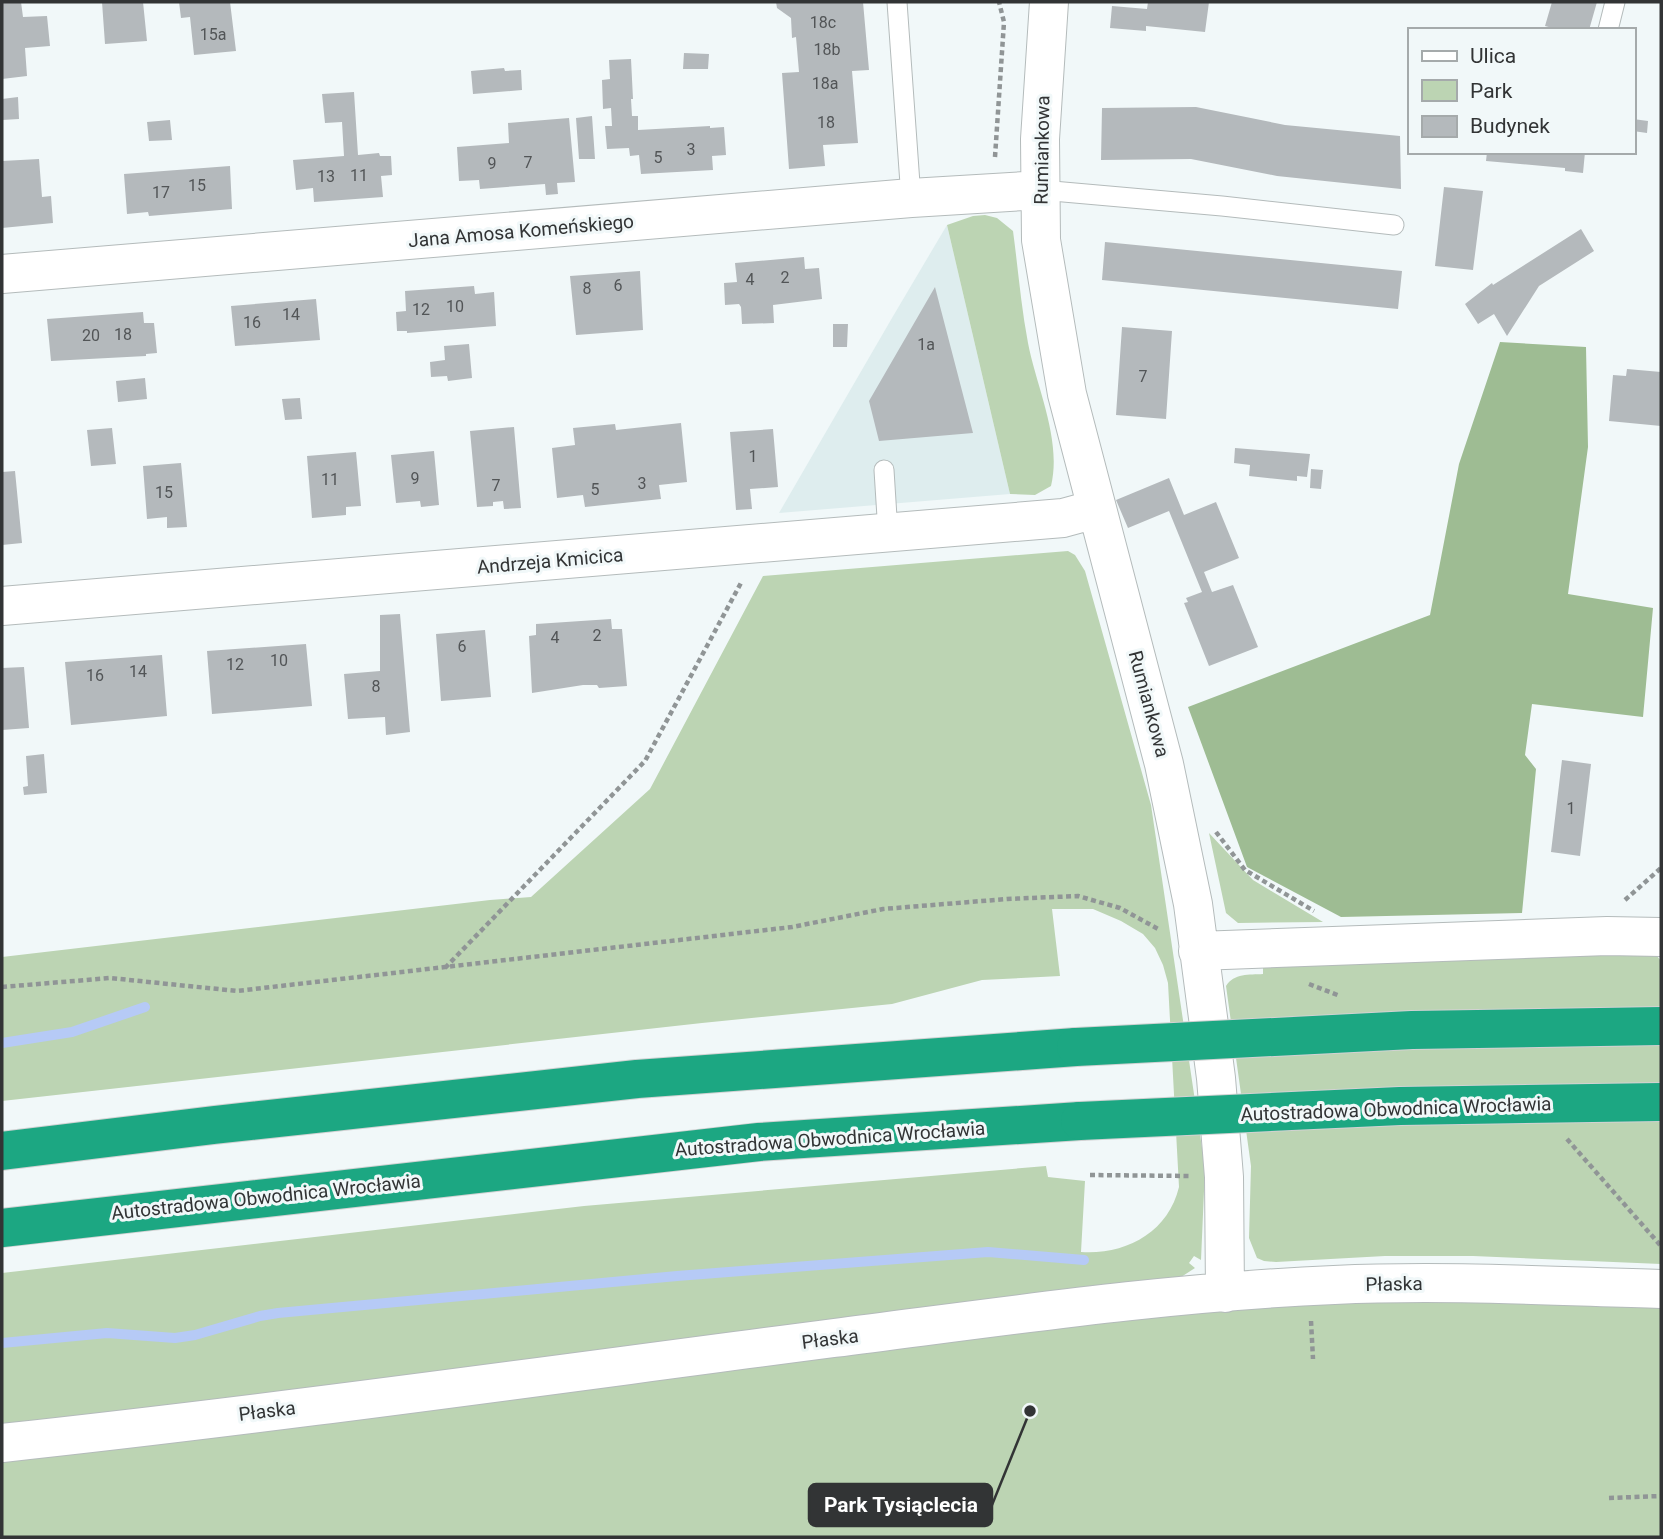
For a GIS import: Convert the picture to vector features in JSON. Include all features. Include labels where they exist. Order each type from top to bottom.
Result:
[{"type":"highway","points":[[2,1152],[214,1125],[637,1079],[1076,1047],[1412,1030],[1661,1026]]},
{"type":"highway","name":"Autostradowa Obwodnica Wrocławia","points":[[2,1228],[759,1142],[1080,1121],[1399,1106],[1661,1102]]},
{"type":"street","name":"Rumiankowa","points":[[1049,2],[1040,139],[1041,240],[1067,394],[1171,792],[1193,904],[1218,1102],[1224,1177],[1225,1293]]},
{"type":"street","name":"Jana Amosa Komeńskiego","points":[[2,274],[911,198],[1041,190]]},
{"type":"street","name":"Andrzeja Kmicica","points":[[2,606],[1063,518],[1096,509]]},
{"type":"street","points":[[1198,951],[1607,936],[1661,937]]},
{"type":"street","name":"Płaska","points":[[2,1443],[983,1320],[1225,1293],[1335,1285],[1460,1283],[1661,1289]]},
{"type":"lane","points":[[897,2],[911,198]]},
{"type":"lane","points":[[1608,28],[1615,2]]},
{"type":"lane","points":[[1041,190],[1394,225]]},
{"type":"lane","points":[[884,470],[888,533]]},
{"type":"path","points":[[996,136],[1004,22],[999,2]]},
{"type":"path","points":[[445,968],[645,761],[763,543]]},
{"type":"path","points":[[1208,822],[1245,870],[1319,914]]},
{"type":"path","points":[[1622,904],[1661,868]]},
{"type":"path","points":[[2,987],[110,978],[237,991],[792,927],[883,909],[1078,896],[1120,908],[1198,951]]},
{"type":"path","points":[[1090,1175],[1179,1176]]},
{"type":"path","points":[[1609,1498],[1661,1496]]},
{"type":"shaded area","points":[[947,225],[1010,494],[779,513],[892,318]]},
{"type":"green space","points":[[985,215],[997,218],[1013,231],[1028,343],[1051,433],[1054,469],[1051,486],[1035,495],[1010,494],[947,225]]},
{"type":"green space","points":[[1500,342],[1586,347],[1588,447],[1568,594],[1653,608],[1643,717],[1532,704],[1525,755],[1536,769],[1522,913],[1341,917],[1247,867],[1188,707],[1430,615],[1459,464]]},
{"type":"green space","points":[[1068,551],[1075,555],[1085,571],[1151,805],[1205,1168],[1201,1260],[1194,1256],[1189,1263],[1195,1268],[1178,1279],[2,1426],[2,1273],[584,1206],[1046,1166],[1048,1177],[1085,1181],[1081,1252],[1113,1250],[1142,1238],[1155,1229],[1173,1203],[1179,1187],[1168,983],[1155,948],[1143,934],[1093,909],[1052,909],[1060,976],[982,980],[892,1004],[2,1101],[2,957],[531,897],[650,789],[763,576]]},
{"type":"green space","points":[[1209,833],[1253,880],[1323,922],[1238,923],[1226,913]]},
{"type":"green space","points":[[1647,952],[1661,961],[1661,1264],[1473,1256],[1385,1256],[1276,1262],[1257,1258],[1249,1238],[1251,1166],[1226,986],[1229,982],[1242,976],[1263,974],[1263,964]]},
{"type":"green space","points":[[1435,1296],[1661,1307],[1661,1537],[2,1537],[2,1458],[1136,1315]]},
{"type":"building","points":[[2,2],[21,2],[23,17],[47,16],[50,46],[25,48],[27,76],[2,79]]},
{"type":"building","points":[[102,2],[143,2],[147,41],[105,44]]},
{"type":"building","points":[[179,2],[230,2],[236,51],[194,55],[190,17],[181,18]]},
{"type":"building","points":[[776,2],[863,2],[869,70],[852,71],[858,143],[823,145],[825,166],[789,169],[782,73],[799,72],[796,37],[792,38],[791,18],[777,8]]},
{"type":"building","points":[[1148,2],[1209,2],[1205,32],[1146,26],[1146,31],[1110,28],[1112,6],[1147,9]]},
{"type":"building","points":[[1552,2],[1597,2],[1590,28],[1545,26]]},
{"type":"building","points":[[684,53],[709,54],[708,69],[683,69]]},
{"type":"building","points":[[631,59],[632,116],[638,116],[638,130],[724,127],[726,155],[712,156],[713,170],[641,174],[639,155],[630,156],[629,148],[607,149],[605,126],[612,126],[611,108],[603,109],[602,80],[610,79],[609,60]]},
{"type":"building","points":[[504,68],[505,71],[521,70],[522,90],[473,94],[471,71]]},
{"type":"building","points":[[354,92],[358,155],[379,153],[380,156],[391,156],[392,175],[381,176],[383,197],[314,202],[313,188],[296,190],[293,160],[344,156],[342,122],[325,123],[322,94]]},
{"type":"building","points":[[18,97],[19,119],[2,120],[2,99]]},
{"type":"building","points":[[1196,107],[1285,125],[1400,136],[1401,189],[1277,176],[1191,159],[1101,160],[1102,108]]},
{"type":"building","points":[[592,116],[595,159],[579,159],[576,118]]},
{"type":"building","points":[[569,118],[575,182],[557,183],[558,194],[546,195],[545,184],[480,189],[479,180],[459,181],[457,147],[509,143],[508,123]]},
{"type":"building","points":[[1635,119],[1648,121],[1647,133],[1635,131]]},
{"type":"building","points":[[170,120],[172,140],[149,141],[147,122]]},
{"type":"building","points":[[1487,154],[1585,154],[1583,173],[1565,171],[1565,168],[1486,161]]},
{"type":"building","points":[[39,159],[42,197],[51,196],[53,223],[2,228],[2,161]]},
{"type":"building","points":[[230,166],[232,209],[149,216],[148,212],[127,214],[124,174]]},
{"type":"building","points":[[1444,187],[1483,191],[1473,270],[1435,266]]},
{"type":"building","points":[[1581,229],[1594,251],[1539,286],[1507,336],[1494,314],[1478,324],[1465,304],[1492,283],[1493,285]]},
{"type":"building","points":[[1105,242],[1402,271],[1398,309],[1102,280]]},
{"type":"building","points":[[804,257],[805,269],[819,268],[822,299],[773,305],[774,323],[742,324],[739,304],[725,305],[724,283],[737,282],[735,263]]},
{"type":"building","points":[[640,271],[643,330],[576,335],[570,276]]},
{"type":"building","points":[[474,286],[475,294],[494,292],[496,326],[407,333],[397,331],[396,312],[406,311],[405,291]]},
{"type":"building","points":[[935,287],[973,433],[879,441],[869,401]]},
{"type":"building","points":[[316,299],[320,340],[235,346],[231,306]]},
{"type":"building","points":[[143,312],[144,323],[154,323],[157,353],[146,356],[51,361],[47,319]]},
{"type":"building","points":[[833,324],[848,324],[847,347],[833,347]]},
{"type":"building","points":[[1122,327],[1172,331],[1166,419],[1116,415]]},
{"type":"building","points":[[469,344],[472,378],[448,381],[447,376],[431,377],[430,362],[445,360],[444,346]]},
{"type":"building","points":[[1627,369],[1661,372],[1661,426],[1609,421],[1613,375],[1626,376]]},
{"type":"building","points":[[145,378],[147,399],[118,402],[116,381]]},
{"type":"building","points":[[300,398],[302,419],[285,420],[282,399]]},
{"type":"building","points":[[681,423],[687,482],[659,485],[661,499],[585,507],[583,495],[557,498],[552,448],[575,445],[573,428],[615,424],[616,430]]},
{"type":"building","points":[[514,427],[521,508],[504,509],[503,501],[493,502],[493,506],[477,507],[470,431]]},
{"type":"building","points":[[112,428],[116,464],[91,466],[87,430]]},
{"type":"building","points":[[773,429],[778,487],[750,489],[752,509],[736,510],[730,432]]},
{"type":"building","points":[[1235,448],[1310,454],[1307,477],[1297,476],[1297,481],[1249,476],[1250,465],[1234,463]]},
{"type":"building","points":[[434,451],[439,505],[421,507],[420,501],[396,503],[391,455]]},
{"type":"building","points":[[356,452],[361,506],[346,507],[346,515],[312,518],[307,456]]},
{"type":"building","points":[[181,463],[187,527],[167,528],[167,517],[147,519],[143,466]]},
{"type":"building","points":[[1311,469],[1323,470],[1321,489],[1310,488]]},
{"type":"building","points":[[15,471],[22,543],[2,545],[2,472]]},
{"type":"building","points":[[1169,478],[1184,515],[1216,502],[1239,558],[1204,572],[1212,592],[1233,585],[1258,647],[1209,666],[1184,603],[1188,602],[1186,598],[1202,592],[1169,511],[1128,528],[1116,500]]},
{"type":"building","points":[[400,614],[410,732],[386,735],[385,717],[348,719],[344,674],[380,671],[380,615]]},
{"type":"building","points":[[611,619],[612,629],[622,629],[627,686],[599,688],[597,685],[583,685],[532,693],[529,636],[536,635],[536,624]]},
{"type":"building","points":[[485,630],[491,697],[441,701],[436,634]]},
{"type":"building","points":[[306,644],[312,706],[212,714],[207,651]]},
{"type":"building","points":[[162,655],[167,716],[71,725],[65,662]]},
{"type":"building","points":[[24,667],[29,728],[2,730],[2,668]]},
{"type":"building","points":[[44,754],[47,793],[24,795],[23,787],[28,786],[26,756]]},
{"type":"building","points":[[1562,760],[1591,764],[1580,856],[1551,852]]},
{"type":"waterway","points":[[2,1043],[72,1032],[145,1007]]},
{"type":"waterway","points":[[2,1343],[107,1333],[175,1338],[278,1313],[677,1276],[988,1252],[1084,1260]]},
{"type":"place","name":"Park Tysiąclecia","points":[[1030,1411]]}]
